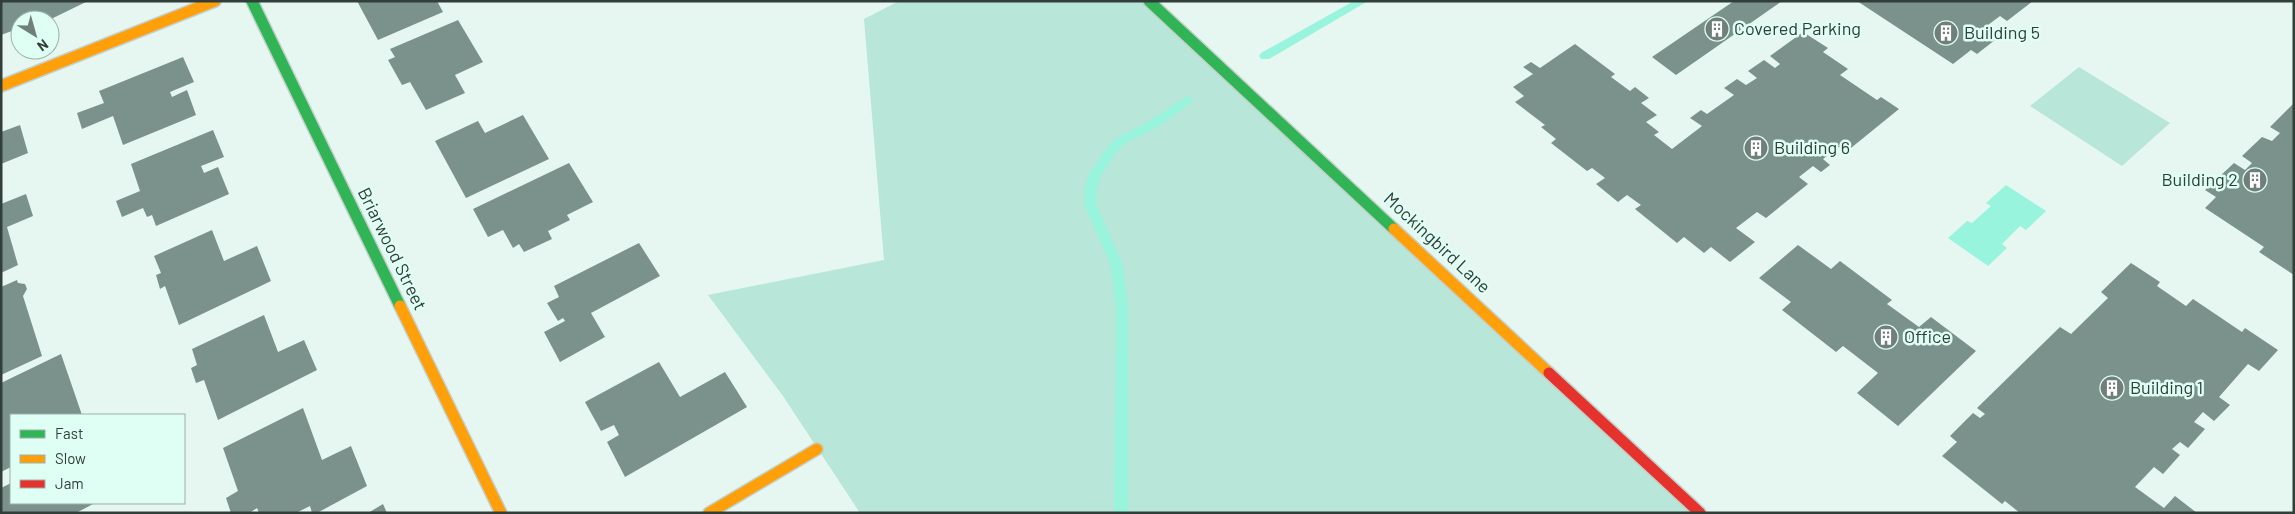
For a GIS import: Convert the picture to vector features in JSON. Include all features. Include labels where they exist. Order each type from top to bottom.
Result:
[{"type":"street","points":[[1,86],[215,1]]},
{"type":"street","name":"Briarwood Street","points":[[252,1],[501,513]]},
{"type":"street","name":"Mockingbird Lane","points":[[1149,1],[1700,513]]},
{"type":"street","points":[[709,513],[817,449]]},
{"type":"shaded area","points":[[899,1],[1149,1],[1700,513],[860,513],[783,396],[708,295],[884,260],[864,19]]},
{"type":"shaded area","points":[[2079,67],[2170,123],[2122,166],[2030,106]]},
{"type":"shaded area","points":[[2006,185],[2046,211],[2026,230],[2020,226],[2002,244],[2007,248],[1988,266],[1948,238],[1967,221],[1972,223],[1991,206],[1986,203]]},
{"type":"building","points":[[1,1],[88,1],[60,15],[60,10],[10,10],[10,32],[1,35]]},
{"type":"building","points":[[357,1],[437,1],[443,12],[378,40]]},
{"type":"building","name":"Covered Parking","points":[[1734,1],[1782,1],[1676,75],[1652,57]]},
{"type":"building","name":"Building 5","points":[[1857,1],[2033,1],[2007,21],[2000,16],[1980,31],[1995,40],[1977,54],[1971,50],[1953,64]]},
{"type":"building","points":[[458,20],[483,62],[455,75],[465,93],[426,110],[410,82],[402,85],[388,60],[395,57],[390,49]]},
{"type":"building","name":"Building 6","points":[[1803,32],[1828,48],[1823,52],[1848,69],[1840,75],[1877,100],[1881,97],[1899,109],[1846,152],[1839,147],[1823,159],[1830,165],[1821,172],[1813,166],[1799,177],[1808,184],[1766,218],[1757,212],[1736,228],[1755,242],[1730,262],[1711,247],[1704,253],[1684,237],[1677,243],[1635,209],[1641,205],[1627,195],[1618,202],[1596,184],[1605,178],[1592,168],[1587,171],[1551,143],[1556,139],[1541,127],[1545,125],[1515,102],[1524,96],[1513,87],[1533,74],[1523,67],[1531,62],[1540,68],[1575,44],[1615,74],[1611,77],[1630,91],[1635,87],[1649,98],[1641,103],[1657,115],[1646,122],[1659,132],[1654,135],[1672,149],[1702,126],[1690,118],[1701,110],[1707,114],[1734,95],[1724,88],[1737,79],[1746,85],[1757,78],[1748,71],[1764,60],[1775,68],[1780,64],[1770,56]]},
{"type":"building","points":[[183,57],[194,82],[170,92],[172,97],[187,90],[196,115],[123,145],[113,116],[82,129],[77,113],[104,103],[99,91]]},
{"type":"building","name":"Building 2","points":[[2294,103],[2294,275],[2259,252],[2264,247],[2205,208],[2216,197],[2205,190],[2234,163],[2245,170],[2252,163],[2242,156],[2262,137],[2272,141],[2280,133],[2270,127]]},
{"type":"building","points":[[523,115],[549,159],[466,198],[435,141],[478,121],[485,133]]},
{"type":"building","points":[[20,125],[28,153],[1,164],[1,132]]},
{"type":"building","points":[[213,130],[224,157],[201,166],[204,173],[218,167],[229,194],[156,226],[152,215],[147,217],[143,208],[122,217],[116,201],[140,191],[131,164]]},
{"type":"building","points":[[569,163],[593,202],[567,215],[570,220],[548,231],[552,239],[524,252],[519,244],[513,248],[503,230],[488,237],[473,209]]},
{"type":"building","points":[[26,194],[33,216],[7,227],[18,265],[1,273],[1,204]]},
{"type":"building","points":[[212,230],[224,261],[257,246],[271,281],[179,325],[165,286],[160,289],[156,275],[161,273],[154,256]]},
{"type":"building","points":[[639,243],[660,276],[591,313],[605,337],[560,362],[544,332],[565,321],[563,318],[558,321],[547,303],[559,297],[554,286]]},
{"type":"building","name":"Office","points":[[1798,245],[1831,269],[1840,261],[1892,300],[1887,304],[1919,327],[1931,317],[1976,351],[1898,426],[1857,393],[1878,373],[1843,346],[1836,352],[1782,310],[1791,302],[1759,278]]},
{"type":"building","name":"Building 1","points":[[2131,263],[2160,282],[2157,286],[2186,306],[2193,299],[2242,332],[2245,328],[2278,350],[2259,371],[2248,364],[2219,397],[2230,405],[2214,421],[2203,412],[2194,422],[2205,429],[2188,448],[2180,442],[2172,449],[2180,455],[2163,474],[2154,467],[2135,487],[2164,508],[2175,496],[2197,513],[2020,513],[2005,501],[2002,504],[1942,456],[1957,442],[1950,436],[1973,413],[1980,418],[1985,414],[1977,408],[2060,327],[2071,334],[2108,298],[2101,292]]},
{"type":"building","points":[[17,280],[18,283],[25,284],[27,289],[23,296],[42,356],[1,375],[1,287]]},
{"type":"building","points":[[264,315],[278,352],[304,340],[317,370],[218,420],[204,380],[196,383],[191,368],[197,365],[192,349]]},
{"type":"building","points":[[61,354],[82,414],[10,414],[10,468],[1,472],[1,383]]},
{"type":"building","points":[[659,362],[680,397],[725,372],[747,407],[625,477],[607,442],[619,435],[614,425],[601,431],[585,402]]},
{"type":"building","points":[[303,408],[322,460],[351,446],[367,486],[317,513],[312,513],[310,506],[296,513],[259,513],[257,508],[249,513],[231,513],[226,498],[238,491],[223,448]]},
{"type":"building","points":[[10,484],[10,504],[93,504],[76,513],[1,513],[1,488]]},
{"type":"building","points":[[383,504],[387,513],[368,513]]},
{"type":"waterway","points":[[1265,56],[1363,1]]},
{"type":"waterway","points":[[1121,513],[1122,310],[1117,265],[1090,204],[1091,189],[1094,176],[1112,149],[1122,140],[1152,125],[1187,100]]},
{"type":"traffic: fast","points":[[252,1],[400,306]]},
{"type":"traffic: fast","points":[[1149,1],[1394,229]]},
{"type":"traffic: slow","points":[[1,86],[215,1]]},
{"type":"traffic: slow","points":[[1394,229],[1549,373]]},
{"type":"traffic: slow","points":[[400,306],[501,513]]},
{"type":"traffic: slow","points":[[709,513],[817,449]]},
{"type":"traffic: jam","points":[[1549,373],[1700,513]]},
{"type":"place","name":"Covered Parking","points":[[1717,29]]},
{"type":"place","name":"Building 5","points":[[1946,33]]},
{"type":"place","name":"Building 6","points":[[1756,148]]},
{"type":"place","name":"Building 2","points":[[2255,180]]},
{"type":"place","name":"Office","points":[[1886,337]]},
{"type":"place","name":"Building 1","points":[[2112,388]]}]
